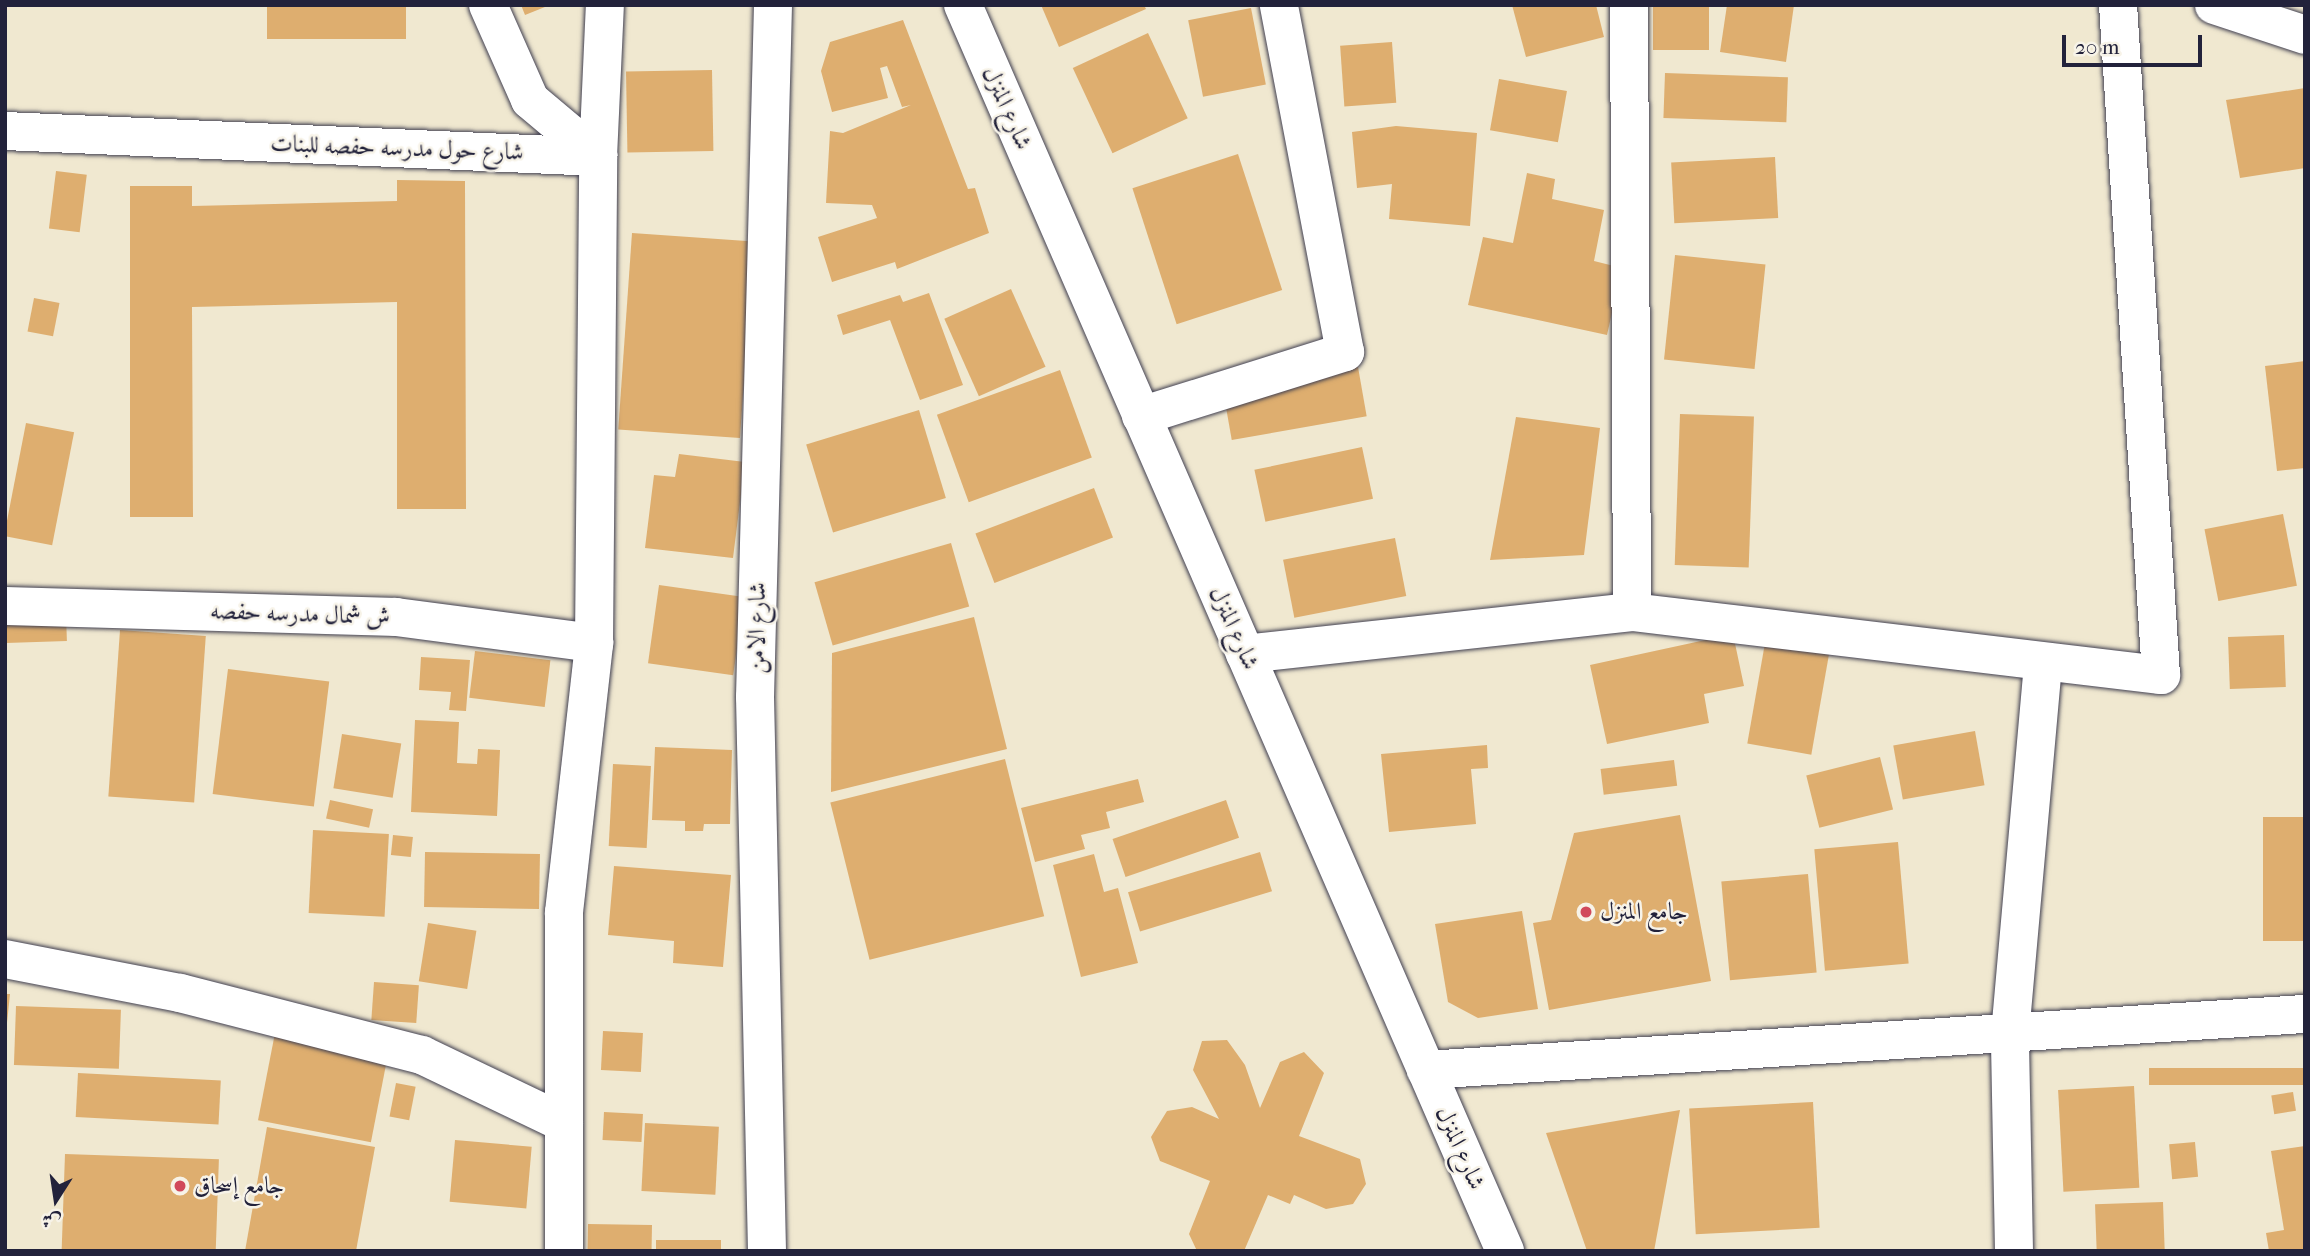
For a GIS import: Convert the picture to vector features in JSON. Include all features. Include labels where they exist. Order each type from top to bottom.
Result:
[{"type":"street","name":"شارع حول مدرسه حفصه للبنات","points":[[488,5],[530,100],[598,156]]},
{"type":"street","points":[[564,1251],[564,912],[594,643],[598,156],[605,5]]},
{"type":"street","name":"شارع الامن","points":[[767,1251],[755,697],[773,5]]},
{"type":"street","name":"شارع المنزل","points":[[962,5],[1505,1251]]},
{"type":"street","points":[[1141,415],[1345,352],[1279,5]]},
{"type":"street","points":[[1629,5],[1632,612]]},
{"type":"street","points":[[1245,654],[1632,612],[2161,675],[2118,5]]},
{"type":"street","points":[[2214,5],[2305,35]]},
{"type":"street","name":"شارع حول مدرسه حفصه للبنات","points":[[5,131],[598,156]]},
{"type":"street","name":"ش شمال مدرسه حفصه","points":[[5,606],[396,617],[594,643]]},
{"type":"street","points":[[2014,1251],[2010,1034],[2043,662]]},
{"type":"street","points":[[5,959],[180,993],[422,1055],[564,1123]]},
{"type":"street","points":[[1426,1070],[2305,1014]]},
{"type":"building","points":[[267,5],[406,5],[406,39],[267,39]]},
{"type":"building","points":[[521,5],[550,5],[525,15]]},
{"type":"building","points":[[1041,5],[1144,5],[1146,9],[1059,47]]},
{"type":"building","points":[[1512,5],[1596,5],[1604,37],[1526,57]]},
{"type":"building","points":[[1653,5],[1709,5],[1709,50],[1653,50]]},
{"type":"building","points":[[1727,5],[1794,5],[1786,62],[1720,52]]},
{"type":"building","points":[[1251,8],[1266,85],[1203,97],[1188,20]]},
{"type":"building","points":[[903,20],[968,189],[975,188],[989,233],[897,269],[895,262],[832,282],[818,237],[877,218],[872,205],[826,203],[830,131],[843,133],[911,105],[902,107],[887,66],[880,68],[888,98],[832,112],[821,71],[830,42]]},
{"type":"building","points":[[1148,33],[1188,118],[1113,153],[1073,68]]},
{"type":"building","points":[[1392,42],[1396,103],[1344,106],[1340,46]]},
{"type":"building","points":[[712,70],[713,151],[627,152],[626,72]]},
{"type":"building","points":[[1665,73],[1788,77],[1786,122],[1663,118]]},
{"type":"building","points":[[1499,79],[1567,91],[1558,142],[1490,130]]},
{"type":"building","points":[[2305,88],[2305,168],[2240,178],[2226,100]]},
{"type":"building","points":[[1396,126],[1477,133],[1470,226],[1389,219],[1392,184],[1357,188],[1352,132]]},
{"type":"building","points":[[1238,154],[1282,290],[1177,324],[1132,188]]},
{"type":"building","points":[[1775,157],[1778,218],[1674,223],[1671,162]]},
{"type":"building","points":[[56,171],[87,175],[80,232],[49,229]]},
{"type":"building","points":[[1527,173],[1555,179],[1552,199],[1604,210],[1594,261],[1622,268],[1607,335],[1468,305],[1483,237],[1513,243]]},
{"type":"building","points":[[397,180],[465,181],[466,509],[397,509],[397,302],[192,307],[193,517],[130,517],[130,186],[192,186],[192,206],[397,201]]},
{"type":"building","points":[[632,233],[754,242],[740,438],[618,430]]},
{"type":"building","points":[[1675,255],[1766,265],[1755,369],[1664,359]]},
{"type":"building","points":[[1011,289],[1046,367],[979,396],[944,319]]},
{"type":"building","points":[[929,293],[963,385],[920,400],[890,320],[843,335],[837,315],[900,295],[903,302]]},
{"type":"building","points":[[34,298],[60,303],[53,336],[28,331]]},
{"type":"building","points":[[2305,361],[2305,468],[2277,471],[2265,366]]},
{"type":"building","points":[[1358,367],[1367,416],[1232,440],[1223,391]]},
{"type":"building","points":[[1060,370],[1092,457],[969,502],[937,415]]},
{"type":"building","points":[[919,410],[946,498],[833,532],[806,444]]},
{"type":"building","points":[[1680,414],[1754,417],[1749,567],[1675,565]]},
{"type":"building","points":[[1516,417],[1600,428],[1584,555],[1490,560]]},
{"type":"building","points":[[26,423],[74,432],[52,545],[5,536]]},
{"type":"building","points":[[1362,447],[1373,499],[1265,522],[1254,470]]},
{"type":"building","points":[[679,454],[745,462],[733,558],[645,548],[654,475],[675,477]]},
{"type":"building","points":[[1094,488],[1113,537],[994,583],[975,534]]},
{"type":"building","points":[[2283,514],[2297,586],[2218,601],[2204,529]]},
{"type":"building","points":[[1395,538],[1406,596],[1294,618],[1283,560]]},
{"type":"building","points":[[951,543],[969,606],[833,646],[815,582]]},
{"type":"building","points":[[659,585],[744,597],[733,675],[648,663]]},
{"type":"building","points":[[66,615],[67,641],[6,643],[5,617]]},
{"type":"building","points":[[974,617],[1007,749],[831,792],[832,653]]},
{"type":"building","points":[[120,630],[206,636],[194,803],[108,797]]},
{"type":"building","points":[[1733,634],[1744,686],[1704,694],[1709,723],[1607,744],[1590,665]]},
{"type":"building","points":[[2284,635],[2286,687],[2230,689],[2228,637]]},
{"type":"building","points":[[1765,643],[1829,654],[1811,755],[1747,743]]},
{"type":"building","points":[[475,651],[550,660],[545,707],[469,698]]},
{"type":"building","points":[[421,657],[470,660],[466,711],[449,710],[451,692],[419,690]]},
{"type":"building","points":[[228,669],[329,681],[314,806],[213,794]]},
{"type":"building","points":[[415,720],[459,722],[457,763],[477,764],[478,749],[500,750],[497,816],[411,812]]},
{"type":"building","points":[[1975,731],[1985,785],[1903,800],[1893,745]]},
{"type":"building","points":[[342,734],[401,743],[393,798],[333,788]]},
{"type":"building","points":[[1487,745],[1488,768],[1471,769],[1476,824],[1389,832],[1381,754]]},
{"type":"building","points":[[655,747],[732,750],[730,824],[704,824],[703,831],[685,831],[685,821],[652,820]]},
{"type":"building","points":[[1880,757],[1893,809],[1819,828],[1806,775]]},
{"type":"building","points":[[1005,759],[1044,916],[870,960],[830,803]]},
{"type":"building","points":[[1674,760],[1677,786],[1604,795],[1601,769]]},
{"type":"building","points":[[613,764],[651,766],[647,848],[609,846]]},
{"type":"building","points":[[1138,779],[1144,802],[1106,812],[1110,828],[1081,835],[1085,849],[1035,862],[1021,808]]},
{"type":"building","points":[[330,800],[373,809],[369,828],[326,819]]},
{"type":"building","points":[[1226,800],[1239,838],[1126,877],[1113,839]]},
{"type":"building","points":[[1680,815],[1711,981],[1549,1010],[1533,923],[1551,920],[1574,833]]},
{"type":"building","points":[[2263,817],[2305,817],[2305,941],[2263,941]]},
{"type":"building","points":[[313,830],[389,834],[385,917],[309,913]]},
{"type":"building","points":[[393,835],[413,837],[411,857],[391,855]]},
{"type":"building","points":[[1898,842],[1909,964],[1825,971],[1814,849]]},
{"type":"building","points":[[425,852],[540,854],[539,909],[424,907]]},
{"type":"building","points":[[1260,852],[1272,891],[1140,932],[1128,892]]},
{"type":"building","points":[[1094,854],[1104,892],[1118,888],[1138,963],[1081,977],[1053,865]]},
{"type":"building","points":[[614,866],[731,875],[723,967],[673,963],[674,941],[608,935]]},
{"type":"building","points":[[1808,874],[1817,973],[1730,980],[1721,882]]},
{"type":"building","points":[[1522,911],[1538,1009],[1478,1018],[1448,1002],[1435,924]]},
{"type":"building","points":[[428,923],[476,931],[467,989],[419,981]]},
{"type":"building","points":[[374,982],[419,985],[416,1023],[371,1020]]},
{"type":"building","points":[[5,994],[10,994],[7,1023],[5,1022]]},
{"type":"building","points":[[16,1006],[121,1010],[119,1069],[14,1065]]},
{"type":"building","points":[[603,1031],[643,1033],[641,1072],[601,1070]]},
{"type":"building","points":[[275,1033],[388,1055],[371,1142],[258,1120]]},
{"type":"building","points":[[1227,1040],[1245,1065],[1260,1108],[1280,1062],[1304,1052],[1324,1073],[1299,1136],[1360,1159],[1366,1184],[1353,1204],[1326,1209],[1294,1195],[1290,1204],[1268,1195],[1244,1251],[1197,1251],[1189,1234],[1210,1181],[1160,1161],[1151,1137],[1167,1111],[1192,1107],[1219,1119],[1193,1070],[1202,1041]]},
{"type":"building","points":[[2149,1068],[2305,1068],[2305,1085],[2149,1085]]},
{"type":"building","points":[[78,1073],[221,1080],[219,1124],[76,1117]]},
{"type":"building","points":[[396,1083],[416,1087],[409,1120],[390,1116]]},
{"type":"building","points":[[2134,1086],[2139,1188],[2063,1192],[2058,1090]]},
{"type":"building","points":[[2293,1092],[2296,1111],[2274,1114],[2271,1095]]},
{"type":"building","points":[[1813,1102],[1820,1228],[1696,1234],[1689,1108]]},
{"type":"building","points":[[1680,1110],[1654,1251],[1587,1251],[1546,1133]]},
{"type":"building","points":[[604,1112],[643,1114],[641,1142],[603,1140]]},
{"type":"building","points":[[645,1123],[719,1127],[715,1195],[641,1191]]},
{"type":"building","points":[[267,1127],[375,1147],[356,1251],[245,1251]]},
{"type":"building","points":[[455,1140],[532,1147],[526,1208],[450,1202]]},
{"type":"building","points":[[2195,1142],[2198,1177],[2172,1179],[2169,1144]]},
{"type":"building","points":[[2305,1146],[2305,1251],[2269,1251],[2266,1233],[2284,1230],[2271,1151]]},
{"type":"building","points":[[65,1154],[219,1159],[216,1251],[62,1251]]},
{"type":"building","points":[[2163,1202],[2165,1251],[2097,1251],[2095,1204]]},
{"type":"building","points":[[588,1224],[652,1225],[652,1251],[588,1251]]},
{"type":"building","points":[[656,1240],[721,1240],[721,1251],[656,1251]]},
{"type":"place","name":"جامع المنزل","points":[[1586,912]]},
{"type":"place","name":"جامع إسحاق","points":[[180,1186]]}]
